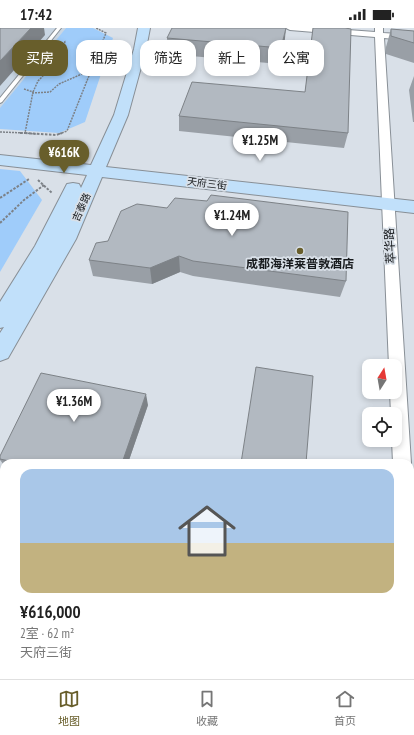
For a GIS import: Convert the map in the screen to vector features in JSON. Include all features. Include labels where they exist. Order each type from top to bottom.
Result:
[{"type":"street","name":"吉泰路","points":[[0,352],[67,239],[116,94],[125,62],[131,28]]},
{"type":"street","name":"吉泰路","points":[[0,320],[44,247],[67,202],[92,164],[121,115],[140,49],[144,28]]},
{"type":"street","points":[[290,28],[379,32],[414,38]]},
{"type":"street","name":"萃华路","points":[[379,32],[402,459]]},
{"type":"street","name":"天府三街","points":[[0,148],[92,164],[388,197],[414,194]]},
{"type":"street","name":"天府三街","points":[[0,160],[92,164]]},
{"type":"street","name":"天府三街","points":[[388,197],[414,207]]},
{"type":"lane","points":[[0,101],[59,28]]},
{"type":"path","points":[[96,28],[106,33],[103,40]]},
{"type":"path","points":[[25,133],[33,93],[38,81],[61,57],[64,51],[66,35]]},
{"type":"path","points":[[16,81],[18,86],[33,93],[50,92],[59,84],[77,76]]},
{"type":"path","points":[[0,132],[56,135],[67,131],[89,76]]},
{"type":"path","points":[[0,198],[34,176],[55,195]]},
{"type":"path","points":[[0,223],[24,200],[44,185]]},
{"type":"shaded area","points":[[0,28],[66,28],[57,40],[12,40],[12,76],[29,76],[0,113]]},
{"type":"shaded area","points":[[66,28],[93,28],[113,38],[112,40],[76,40],[76,76],[100,76],[85,122],[59,133],[0,129],[0,108],[26,76],[68,76],[68,40],[56,40]]},
{"type":"shaded area","points":[[0,169],[20,171],[42,200],[0,272]]},
{"type":"building","points":[[0,28],[31,28],[20,40],[12,40],[12,48],[0,61]]},
{"type":"building","points":[[172,28],[286,28],[283,40],[268,40],[268,47],[260,46],[260,40],[204,40],[204,41],[167,38]]},
{"type":"building","points":[[313,28],[351,29],[348,133],[179,116],[192,82],[305,92],[307,76],[324,76],[324,40],[312,40]]},
{"type":"building","points":[[391,29],[414,31],[414,43],[391,36]]},
{"type":"building","points":[[211,195],[348,212],[346,281],[193,261],[179,256],[150,268],[89,260],[96,243],[108,241],[121,211],[137,204],[167,208],[175,198],[207,201]]},
{"type":"building","points":[[256,367],[313,376],[306,459],[242,459]]},
{"type":"building","points":[[41,373],[146,394],[123,459],[0,459],[0,456]]},
{"type":"place","name":"成都海洋莱普敦酒店","points":[[300,251]]}]
